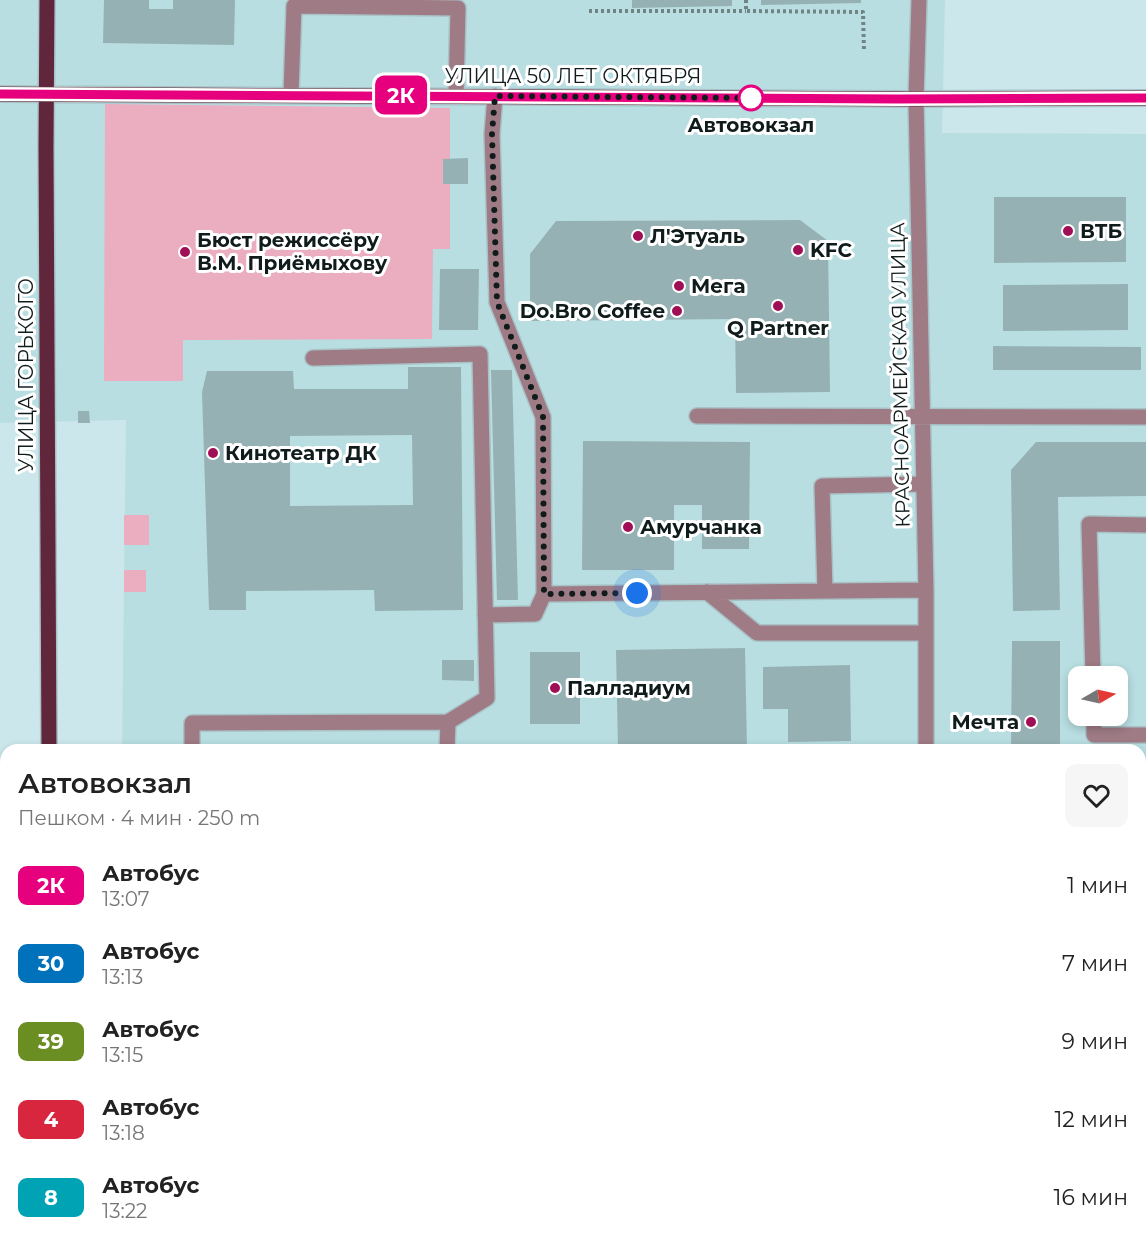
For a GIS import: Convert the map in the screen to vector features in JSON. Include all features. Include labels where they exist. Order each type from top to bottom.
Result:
[{"type":"main road","name":"УЛИЦА ГОРЬКОГО","points":[[47,0],[50,744]]},
{"type":"main road","name":"УЛИЦА 50 ЛЕТ ОКТЯБРЯ","points":[[0,94],[916,99],[1146,98]]},
{"type":"street","name":"КРАСНОАРМЕЙСКАЯ УЛИЦА","points":[[919,0],[916,99],[926,590],[926,744]]},
{"type":"street","points":[[291,94],[294,3],[458,8],[456,96]]},
{"type":"street","points":[[485,615],[535,614],[544,594],[543,417],[497,302],[492,134],[495,96]]},
{"type":"street","points":[[192,744],[192,723],[448,722],[487,698],[480,354],[313,358]]},
{"type":"street","points":[[697,416],[1146,417]]},
{"type":"street","points":[[825,591],[822,486],[923,484]]},
{"type":"street","points":[[1093,666],[1089,524],[1146,525]]},
{"type":"street","points":[[544,594],[926,590]]},
{"type":"street","points":[[707,592],[757,633],[926,633]]},
{"type":"street","points":[[447,744],[448,722]]},
{"type":"street","points":[[1094,726],[1094,735],[1146,735]]},
{"type":"path","points":[[746,0],[746,11]]},
{"type":"path","points":[[589,11],[863,12],[864,52]]},
{"type":"shaded area","points":[[0,0],[945,0],[942,133],[1146,134],[1146,744],[122,744],[126,420],[0,423]]},
{"type":"shaded area","points":[[105,104],[450,108],[450,249],[433,249],[432,339],[183,340],[183,381],[104,381]]},
{"type":"shaded area","points":[[124,515],[149,515],[149,545],[124,545]]},
{"type":"shaded area","points":[[124,570],[146,570],[146,592],[124,592]]},
{"type":"building","points":[[104,0],[149,0],[149,9],[173,9],[173,0],[235,0],[234,45],[103,43]]},
{"type":"building","points":[[632,0],[732,0],[732,6],[632,8]]},
{"type":"building","points":[[761,0],[861,0],[861,3],[761,5]]},
{"type":"building","points":[[468,158],[468,184],[443,184],[443,159]]},
{"type":"building","points":[[994,197],[1126,197],[1126,262],[994,263]]},
{"type":"building","name":"Мега","points":[[800,220],[828,241],[830,392],[736,393],[735,319],[530,321],[530,254],[556,221]]},
{"type":"building","points":[[440,269],[479,269],[478,330],[439,330]]},
{"type":"building","points":[[1128,284],[1128,330],[1003,331],[1003,285]]},
{"type":"building","points":[[993,346],[1141,347],[1141,370],[993,370]]},
{"type":"building","points":[[408,367],[461,367],[463,610],[375,611],[374,590],[246,591],[246,610],[209,610],[202,392],[207,371],[293,371],[294,389],[408,389]],"holes":[[[412,435],[413,505],[290,506],[290,436]]]},
{"type":"building","points":[[491,370],[512,370],[518,600],[497,600]]},
{"type":"building","points":[[78,411],[89,411],[90,423],[78,423]]},
{"type":"building","name":"Амурчанка","points":[[583,441],[750,442],[749,549],[702,549],[702,505],[674,505],[674,570],[582,570]]},
{"type":"building","points":[[1036,442],[1146,442],[1146,496],[1058,497],[1060,610],[1013,611],[1011,470]]},
{"type":"building","points":[[1012,641],[1060,641],[1060,744],[1011,744]]},
{"type":"building","points":[[745,648],[747,744],[618,744],[616,650]]},
{"type":"building","name":"Палладиум","points":[[530,652],[580,652],[580,724],[530,724]]},
{"type":"building","points":[[442,660],[474,660],[474,681],[442,680]]},
{"type":"building","points":[[850,665],[851,741],[788,742],[788,709],[763,709],[763,667]]},
{"type":"bus line","name":"2К","points":[[0,94],[897,99],[1146,98]]},
{"type":"place","name":"Автовокзал","points":[[751,98]]},
{"type":"place","name":"ВТБ","points":[[1068,231]]},
{"type":"place","name":"Л'Этуаль","points":[[638,236]]},
{"type":"place","name":"KFC","points":[[798,250]]},
{"type":"place","name":"Бюст режиссёру В.М. Приёмыхову","points":[[185,252]]},
{"type":"place","name":"Мега","points":[[679,286]]},
{"type":"place","name":"Q Partner","points":[[778,306]]},
{"type":"place","name":"Do.Bro Coffee","points":[[677,311]]},
{"type":"place","name":"Кинотеатр ДК","points":[[213,453]]},
{"type":"place","name":"Амурчанка","points":[[628,527]]},
{"type":"place","name":"Палладиум","points":[[555,688]]},
{"type":"place","name":"Мечта","points":[[1031,722]]},
{"type":"route","points":[[637,593],[544,594],[543,417],[497,302],[492,134],[495,96],[751,98]]}]
